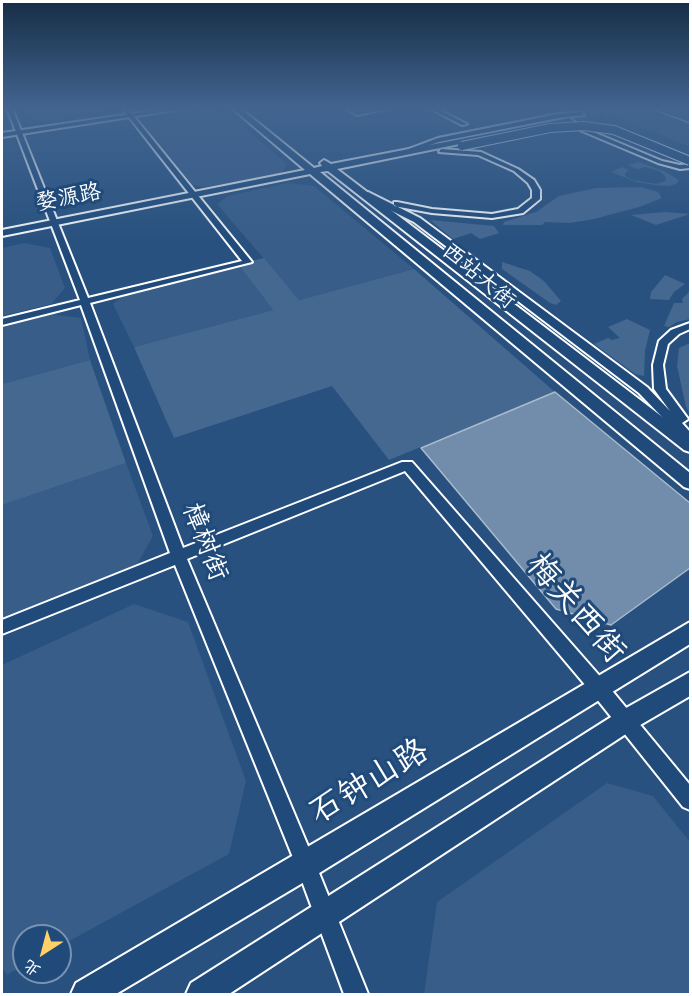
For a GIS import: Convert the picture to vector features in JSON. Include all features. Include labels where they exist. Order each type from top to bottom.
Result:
[{"type":"street","name":"樟树街","points":[[23,154],[56,227],[179,557],[356,994]]},
{"type":"street","points":[[2,322],[248,262],[162,154]]},
{"type":"street","name":"西站大街","points":[[302,154],[325,171],[690,482]]},
{"type":"street","name":"西站大街","points":[[312,154],[325,171],[365,194],[690,446]]},
{"type":"street","name":"婺源路","points":[[2,233],[56,227],[197,199],[391,154]]},
{"type":"street","name":"婺源路","points":[[325,171],[421,154]]},
{"type":"street","points":[[365,194],[403,206],[470,215],[508,214],[529,206],[536,199],[536,190],[531,182],[516,170],[482,154]]},
{"type":"street","points":[[643,154],[680,167],[690,166]]},
{"type":"street","name":"婺源路","points":[[674,154],[690,161]]},
{"type":"street","points":[[365,194],[417,220],[643,390],[690,439]]},
{"type":"street","name":"婺源路","points":[[2,243],[56,227]]},
{"type":"street","points":[[690,326],[675,332],[663,343],[658,365],[660,389],[690,431]]},
{"type":"street","name":"梅关西街","points":[[179,557],[407,465],[627,720],[690,800]]},
{"type":"street","points":[[2,627],[179,557]]},
{"type":"street","name":"石钟山路","points":[[87,994],[306,866],[690,632]]},
{"type":"street","points":[[202,994],[627,720],[690,683]]},
{"type":"shaded area","points":[[167,154],[276,154],[287,164],[281,174],[204,187],[193,185]]},
{"type":"shaded area","points":[[639,162],[664,171],[679,180],[676,184],[669,186],[655,185],[637,182],[611,172],[622,167],[629,170],[625,176],[633,180],[656,184],[666,181],[665,176],[659,171],[645,167],[637,169],[628,165]]},
{"type":"shaded area","points":[[288,183],[314,186],[414,269],[299,300],[217,204],[228,196]]},
{"type":"shaded area","points":[[641,187],[658,192],[662,198],[639,207],[594,219],[570,223],[545,222],[542,225],[503,225],[504,222],[536,212],[559,196],[596,188]]},
{"type":"shaded area","points":[[665,212],[690,214],[656,225],[631,215]]},
{"type":"shaded area","points":[[430,220],[494,226],[499,233],[480,239],[471,233],[453,239]]},
{"type":"shaded area","points":[[24,243],[50,248],[65,288],[51,304],[2,316],[2,248]]},
{"type":"shaded area","points":[[264,258],[299,300],[414,269],[555,392],[389,460],[332,386],[174,438],[134,347],[273,310],[238,264]]},
{"type":"shaded area","points":[[502,262],[530,271],[544,281],[561,301],[556,305],[550,303],[502,269]]},
{"type":"shaded area","points":[[238,264],[273,310],[134,347],[113,304],[129,291]]},
{"type":"shaded area","points":[[665,275],[685,284],[674,292],[669,300],[650,299],[651,292]]},
{"type":"shaded area","points":[[690,291],[690,319],[677,322],[669,327],[664,326],[674,303],[683,303],[682,299]]},
{"type":"shaded area","points":[[50,314],[81,318],[90,360],[2,384],[2,326]]},
{"type":"shaded area","points":[[627,319],[650,330],[645,351],[644,376],[635,374],[594,344],[608,338],[612,340],[620,338],[608,327]]},
{"type":"shaded area","points":[[690,343],[690,414],[686,407],[677,366],[679,348]]},
{"type":"shaded area","points":[[90,360],[126,463],[2,505],[2,384]]},
{"type":"shaded area","points":[[555,392],[690,503],[690,568],[611,625],[556,609],[421,448]]},
{"type":"shaded area","points":[[126,463],[153,536],[134,570],[2,618],[2,505]]},
{"type":"shaded area","points":[[134,604],[188,622],[246,781],[229,854],[72,939],[72,924],[12,924],[12,972],[7,975],[2,968],[2,665]]},
{"type":"shaded area","points":[[607,783],[653,796],[690,842],[690,994],[424,994],[437,902]]}]
